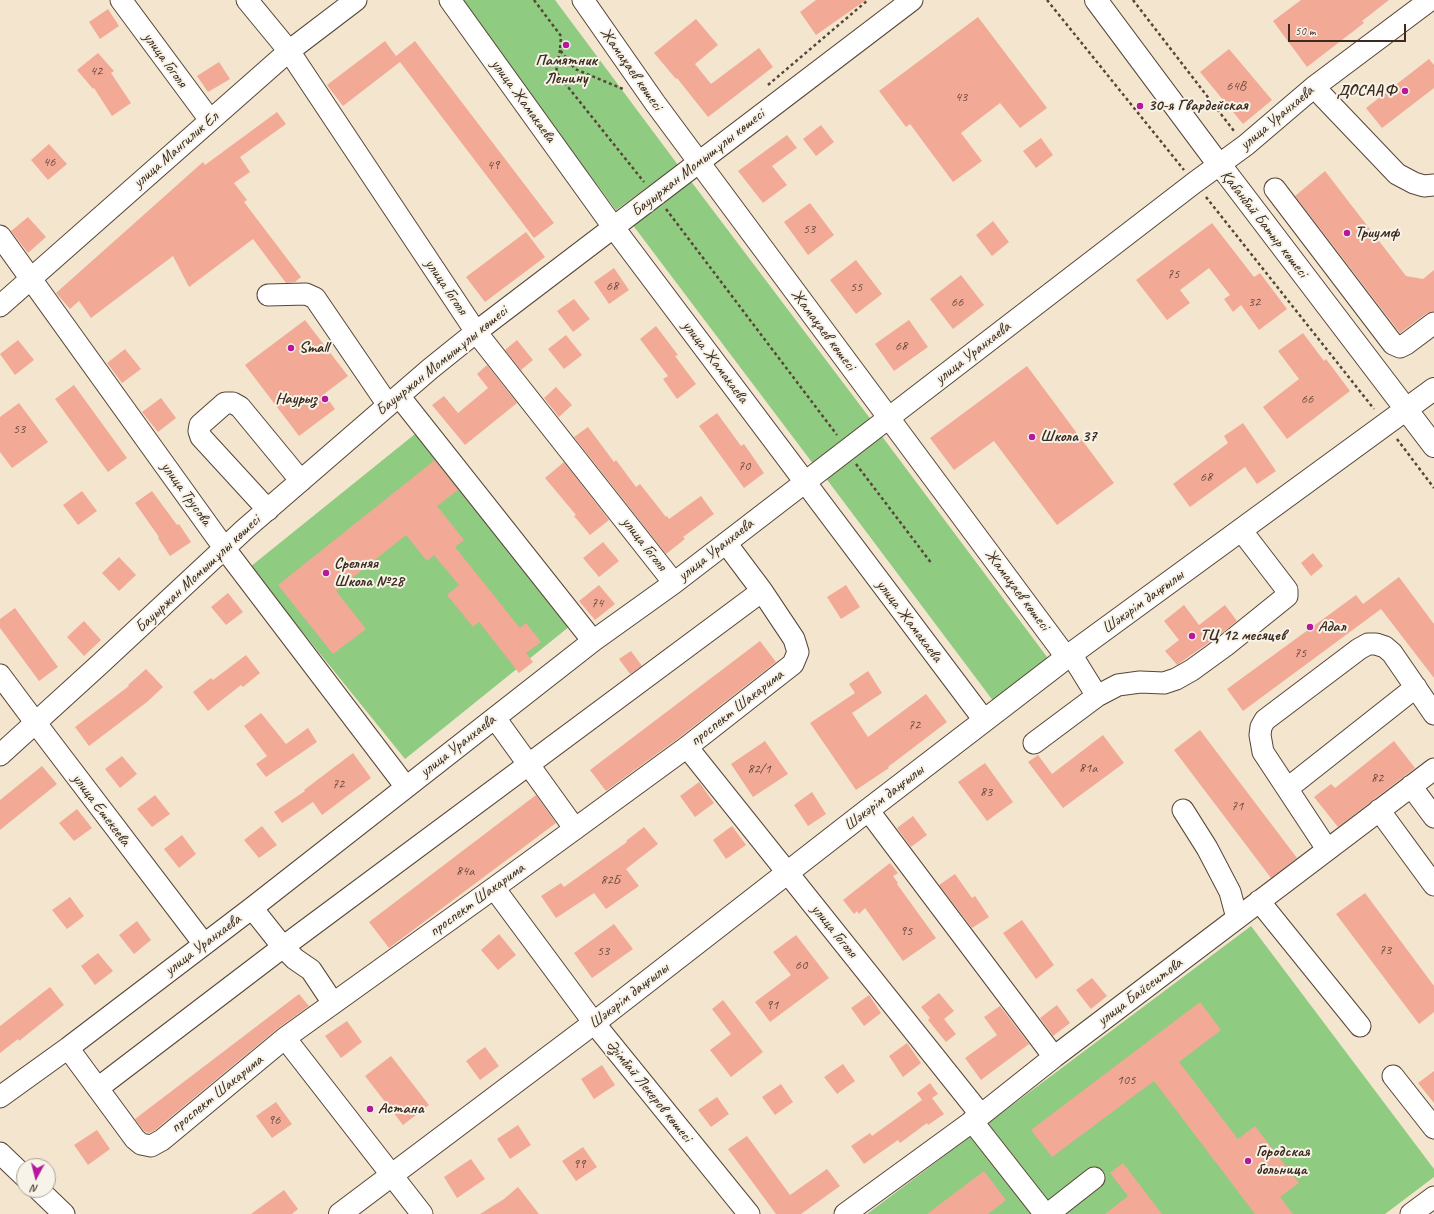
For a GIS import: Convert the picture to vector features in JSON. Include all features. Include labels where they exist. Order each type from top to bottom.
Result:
[{"type":"main road","name":"Қабанбай Батыр көшесі","points":[[1096,0],[1219,165],[1228,174],[1434,446]]},
{"type":"main road","name":"Шәкәрім даңғылы","points":[[340,1214],[594,1023],[984,720],[1434,388]]},
{"type":"street","name":"улица Гоголя","points":[[121,0],[210,120]]},
{"type":"street","name":"улица Гоголя","points":[[247,0],[289,51],[476,332],[674,583]]},
{"type":"street","name":"улица Мангилик Ел","points":[[0,306],[289,51],[356,0]]},
{"type":"street","name":"улица Жамакаева","points":[[450,0],[614,228],[984,720]]},
{"type":"street","name":"Жамақаев көшесі","points":[[583,0],[654,103],[1069,656],[1097,696]]},
{"type":"street","name":"Бауыржан Момышұлы көшесі","points":[[0,755],[34,722],[100,664],[301,480],[430,369],[698,162],[912,0]]},
{"type":"street","name":"улица Уранхаева","points":[[0,1097],[68,1048],[252,908],[593,641],[674,583],[1194,183],[1246,145],[1314,87],[1430,0]]},
{"type":"street","points":[[1314,87],[1397,174],[1424,186],[1434,185]]},
{"type":"street","points":[[1275,189],[1393,344],[1400,347],[1406,344],[1434,323]]},
{"type":"street","name":"улица Трусова","points":[[0,236],[225,549],[406,787]]},
{"type":"street","points":[[268,295],[306,294],[315,298],[393,401],[593,641]]},
{"type":"street","points":[[268,510],[201,438],[199,431],[200,425],[225,403],[233,404],[240,408],[301,480]]},
{"type":"street","points":[[1034,743],[1097,696],[1118,685],[1140,682],[1164,683],[1176,679],[1192,670],[1226,646],[1287,596],[1287,590],[1241,530]]},
{"type":"street","name":"проспект Шакарима","points":[[68,1048],[135,1139],[140,1144],[151,1146],[162,1140],[285,1038],[687,747],[793,664],[798,652],[794,639],[762,591],[726,542]]},
{"type":"street","points":[[98,1088],[282,947],[762,591]]},
{"type":"street","points":[[1327,849],[1263,752],[1260,735],[1261,727],[1265,720],[1359,649],[1368,644],[1376,644],[1385,647],[1392,653],[1434,714]]},
{"type":"street","name":"улица Ешекеева","points":[[0,675],[34,722],[204,944]]},
{"type":"street","points":[[1288,788],[1416,687]]},
{"type":"street","points":[[495,718],[575,829]]},
{"type":"street","name":"улица Гоголя","points":[[687,747],[788,873],[976,1118],[1046,1214]]},
{"type":"street","name":"улица Байсеитова","points":[[845,1214],[976,1118],[1054,1057],[1434,769]]},
{"type":"street","points":[[1411,786],[1434,817]]},
{"type":"street","points":[[868,810],[1054,1057]]},
{"type":"street","points":[[1183,810],[1207,848],[1230,892],[1237,918]]},
{"type":"street","points":[[1379,810],[1434,885]]},
{"type":"street","name":"Әзімбай Лекеров көшесі","points":[[494,888],[594,1023],[749,1214]]},
{"type":"street","points":[[1259,901],[1360,1026]]},
{"type":"street","points":[[252,908],[282,947],[295,959],[311,970],[333,1003]]},
{"type":"street","points":[[285,1038],[422,1214]]},
{"type":"street","points":[[1393,1076],[1434,1128]]},
{"type":"street","points":[[0,1153],[16,1168]]},
{"type":"street","points":[[1046,1214],[1094,1178]]},
{"type":"street","points":[[1411,1214],[1434,1197]]},
{"type":"street","points":[[47,1198],[64,1214]]},
{"type":"path","points":[[534,0],[561,36],[556,72],[655,196],[841,440],[846,450],[932,564]]},
{"type":"path","points":[[767,85],[868,0]]},
{"type":"path","points":[[1048,0],[1386,424],[1434,488]]},
{"type":"path","points":[[1133,0],[1246,145]]},
{"type":"path","points":[[560,50],[575,69],[629,91]]},
{"type":"green space","points":[[459,0],[555,0],[678,165],[616,210]]},
{"type":"green space","points":[[690,180],[872,421],[814,465],[632,224]]},
{"type":"green space","points":[[420,430],[575,622],[405,759],[250,567]]},
{"type":"green space","points":[[881,435],[1050,661],[994,702],[825,477]]},
{"type":"green space","points":[[1251,926],[1434,1169],[1434,1177],[1385,1214],[867,1214]]},
{"type":"building","points":[[816,0],[866,0],[816,35],[800,12]]},
{"type":"building","points":[[1301,0],[1389,0],[1362,21],[1364,23],[1307,67],[1273,21]]},
{"type":"building","points":[[108,9],[119,26],[100,39],[89,22]]},
{"type":"building","points":[[978,17],[1047,108],[1020,128],[1000,103],[961,133],[982,161],[953,182],[910,124],[906,127],[879,91]]},
{"type":"building","points":[[696,19],[718,45],[695,64],[711,84],[759,48],[773,67],[708,117],[677,78],[676,79],[654,53]]},
{"type":"building","points":[[385,41],[396,56],[415,41],[554,223],[534,238],[400,62],[343,106],[327,85]]},
{"type":"building","points":[[1229,49],[1272,100],[1243,124],[1200,72]]},
{"type":"building","points":[[98,53],[114,71],[111,73],[131,103],[112,116],[94,88],[93,89],[77,70]]},
{"type":"building","points":[[1429,59],[1434,65],[1434,88],[1382,128],[1366,108]]},
{"type":"building","points":[[219,62],[230,79],[208,92],[197,76]]},
{"type":"building","points":[[277,112],[286,124],[240,157],[250,172],[234,183],[247,200],[244,202],[301,277],[295,282],[286,283],[253,239],[189,287],[173,256],[91,318],[79,301],[70,309],[56,293],[203,162],[205,165]]},
{"type":"building","points":[[821,125],[834,142],[816,156],[803,139]]},
{"type":"building","points":[[787,135],[797,148],[772,166],[787,185],[763,203],[738,171]]},
{"type":"building","points":[[1041,138],[1053,155],[1036,168],[1023,151]]},
{"type":"building","points":[[49,144],[67,164],[48,180],[31,160]]},
{"type":"building","name":"Триумф","points":[[1325,171],[1406,276],[1423,279],[1434,270],[1434,311],[1427,313],[1400,333],[1295,196]]},
{"type":"building","points":[[810,203],[834,235],[808,255],[784,222]]},
{"type":"building","points":[[28,217],[46,237],[28,253],[11,231]]},
{"type":"building","points":[[993,221],[1009,242],[992,256],[976,235]]},
{"type":"building","points":[[1212,223],[1254,277],[1260,273],[1287,309],[1259,330],[1241,305],[1233,312],[1224,299],[1230,295],[1209,268],[1180,290],[1190,303],[1167,320],[1136,280]]},
{"type":"building","points":[[526,232],[545,257],[485,302],[466,277]]},
{"type":"building","points":[[856,260],[882,294],[856,314],[830,280]]},
{"type":"building","points":[[614,268],[629,290],[609,304],[594,282]]},
{"type":"building","points":[[961,275],[984,305],[953,329],[930,299]]},
{"type":"building","points":[[574,299],[590,319],[573,332],[557,311]]},
{"type":"building","points":[[305,320],[348,376],[324,394],[335,409],[299,436],[245,365]]},
{"type":"building","points":[[909,320],[928,347],[894,371],[875,344]]},
{"type":"building","points":[[656,326],[678,355],[675,356],[696,384],[677,399],[663,379],[668,376],[640,339]]},
{"type":"building","points":[[1303,333],[1324,361],[1326,359],[1350,391],[1287,439],[1263,407],[1299,379],[1278,351]]},
{"type":"building","points":[[566,335],[582,355],[564,369],[548,349]]},
{"type":"building","points":[[18,340],[34,360],[15,375],[0,354]]},
{"type":"building","points":[[517,340],[533,360],[521,370],[505,350]]},
{"type":"building","points":[[125,349],[141,369],[122,383],[107,363]]},
{"type":"building","points":[[487,365],[517,403],[465,445],[432,405],[444,396],[458,413],[488,388],[477,374]]},
{"type":"building","points":[[1027,366],[1114,483],[1057,525],[994,441],[954,470],[930,438]]},
{"type":"building","points":[[74,385],[127,458],[108,472],[55,399]]},
{"type":"building","points":[[556,387],[572,405],[559,417],[544,398]]},
{"type":"building","points":[[161,398],[176,418],[158,432],[142,412]]},
{"type":"building","points":[[19,403],[48,442],[12,468],[0,452],[0,417]]},
{"type":"building","points":[[717,413],[741,446],[744,444],[764,473],[744,488],[699,426]]},
{"type":"building","points":[[1243,423],[1276,471],[1257,484],[1245,467],[1190,507],[1173,484],[1228,443],[1224,436]]},
{"type":"building","points":[[588,427],[614,462],[616,460],[636,487],[640,484],[666,517],[667,516],[669,519],[701,496],[714,514],[683,537],[685,539],[666,554],[574,437]]},
{"type":"building","name":"Срелняя Школа №28","points":[[435,460],[458,490],[437,506],[464,540],[455,547],[520,628],[526,623],[541,642],[526,653],[533,662],[519,673],[479,622],[473,627],[447,595],[459,585],[434,555],[427,561],[406,535],[336,591],[366,629],[333,654],[278,585]]},
{"type":"building","points":[[564,462],[609,520],[590,535],[574,516],[576,515],[545,478]]},
{"type":"building","points":[[82,491],[97,511],[78,525],[63,505]]},
{"type":"building","points":[[152,491],[177,525],[179,524],[191,542],[170,556],[158,538],[159,537],[135,503]]},
{"type":"building","points":[[603,542],[619,561],[599,577],[583,558]]},
{"type":"building","points":[[1313,553],[1323,566],[1311,576],[1301,563]]},
{"type":"building","points":[[119,557],[136,575],[119,591],[102,573]]},
{"type":"building","points":[[1399,577],[1434,624],[1434,678],[1381,609],[1243,711],[1227,689],[1356,595],[1363,604]]},
{"type":"building","points":[[599,585],[615,604],[595,620],[579,601]]},
{"type":"building","points":[[846,585],[860,607],[841,619],[827,597]]},
{"type":"building","points":[[228,593],[243,612],[226,625],[211,607]]},
{"type":"building","points":[[1184,605],[1199,625],[1225,605],[1237,621],[1177,665],[1165,651],[1179,640],[1164,621]]},
{"type":"building","points":[[15,608],[58,667],[39,681],[0,628],[0,619]]},
{"type":"building","points":[[84,621],[101,640],[84,656],[67,637]]},
{"type":"building","points":[[760,641],[776,662],[680,737],[606,791],[590,770]]},
{"type":"building","points":[[631,651],[642,666],[630,674],[619,659]]},
{"type":"building","points":[[246,655],[260,673],[243,687],[241,685],[208,711],[193,692],[211,678],[213,680]]},
{"type":"building","points":[[146,669],[163,687],[147,702],[89,746],[75,727],[129,686],[128,685]]},
{"type":"building","points":[[868,671],[882,693],[852,713],[868,737],[926,694],[947,722],[888,767],[889,768],[856,790],[810,723],[855,693],[849,684]]},
{"type":"building","points":[[261,713],[286,744],[308,728],[317,742],[266,777],[256,764],[267,756],[244,726]]},
{"type":"building","points":[[1200,730],[1297,858],[1271,878],[1174,750]]},
{"type":"building","points":[[1103,735],[1124,763],[1063,808],[1028,762],[1038,755],[1052,774]]},
{"type":"building","points":[[765,741],[788,774],[753,797],[731,764]]},
{"type":"building","points":[[1394,741],[1415,768],[1338,827],[1314,797],[1331,784],[1335,788]]},
{"type":"building","points":[[353,753],[371,778],[322,815],[313,802],[282,823],[274,812],[305,791],[304,790]]},
{"type":"building","points":[[122,756],[137,774],[120,788],[105,769]]},
{"type":"building","points":[[985,763],[1013,802],[987,821],[958,782]]},
{"type":"building","points":[[42,766],[57,784],[0,830],[0,800]]},
{"type":"building","points":[[699,782],[714,803],[695,817],[680,796]]},
{"type":"building","points":[[812,792],[826,814],[808,826],[794,805]]},
{"type":"building","points":[[155,795],[170,814],[152,827],[137,809]]},
{"type":"building","points":[[536,795],[556,823],[389,948],[369,922]]},
{"type":"building","points":[[77,809],[92,828],[74,841],[59,823]]},
{"type":"building","points":[[913,816],[927,835],[911,847],[897,828]]},
{"type":"building","points":[[262,826],[277,845],[259,858],[244,840]]},
{"type":"building","points":[[732,826],[746,845],[726,859],[713,840]]},
{"type":"building","points":[[644,827],[658,844],[626,869],[639,886],[606,909],[594,893],[556,918],[541,896],[561,883],[564,887],[627,842],[626,841]]},
{"type":"building","points":[[182,835],[196,854],[179,868],[164,849]]},
{"type":"building","points":[[890,863],[898,873],[893,876],[898,883],[897,884],[936,938],[903,961],[865,908],[859,914],[857,911],[854,914],[843,900]]},
{"type":"building","points":[[955,874],[972,898],[975,896],[989,917],[972,928],[939,885]]},
{"type":"building","points":[[1365,893],[1434,986],[1434,1012],[1419,1024],[1336,914]]},
{"type":"building","points":[[70,897],[84,916],[67,929],[52,910]]},
{"type":"building","points":[[1022,920],[1054,965],[1036,979],[1003,933]]},
{"type":"building","points":[[137,921],[151,940],[134,954],[119,935]]},
{"type":"building","points":[[614,924],[633,949],[592,978],[574,953]]},
{"type":"building","points":[[499,934],[516,955],[498,970],[481,950]]},
{"type":"building","points":[[796,935],[829,978],[770,1022],[755,1002],[791,975],[773,952]]},
{"type":"building","points":[[98,953],[113,971],[95,985],[81,966]]},
{"type":"building","points":[[1092,978],[1107,996],[1091,1009],[1076,990]]},
{"type":"building","points":[[50,987],[64,1005],[19,1041],[18,1039],[0,1053],[0,1026]]},
{"type":"building","points":[[939,993],[954,1011],[944,1019],[956,1034],[946,1042],[928,1020],[930,1018],[921,1007]]},
{"type":"building","points":[[299,994],[309,1006],[277,1029],[155,1130],[149,1133],[144,1131],[135,1119]]},
{"type":"building","points":[[869,995],[881,1013],[864,1026],[851,1008]]},
{"type":"building","points":[[723,1000],[763,1052],[731,1077],[710,1050],[731,1034],[712,1009]]},
{"type":"building","points":[[1200,1002],[1221,1030],[1179,1062],[1238,1139],[1255,1126],[1299,1183],[1280,1197],[1293,1214],[1255,1214],[1154,1081],[1052,1157],[1031,1130]]},
{"type":"building","points":[[1057,1005],[1070,1023],[1053,1036],[1040,1018]]},
{"type":"building","points":[[1000,1006],[1029,1044],[981,1080],[965,1058],[997,1035],[984,1017]]},
{"type":"building","points":[[347,1021],[362,1042],[341,1058],[325,1036]]},
{"type":"building","points":[[907,1043],[921,1063],[903,1077],[889,1056]]},
{"type":"building","points":[[485,1047],[499,1066],[480,1080],[466,1061]]},
{"type":"building","points":[[391,1056],[429,1105],[403,1125],[365,1076]]},
{"type":"building","points":[[843,1064],[855,1081],[837,1094],[824,1077]]},
{"type":"building","points":[[602,1065],[615,1085],[594,1099],[581,1079]]},
{"type":"building","points":[[1434,1071],[1434,1103],[1418,1083]]},
{"type":"building","points":[[930,1083],[938,1094],[932,1098],[944,1114],[928,1125],[927,1123],[900,1143],[898,1140],[864,1164],[851,1146],[870,1133],[872,1136],[922,1100],[917,1093]]},
{"type":"building","points":[[781,1084],[793,1102],[775,1115],[762,1097]]},
{"type":"building","points":[[717,1097],[729,1114],[711,1127],[698,1110]]},
{"type":"building","points":[[276,1102],[292,1124],[272,1138],[256,1116]]},
{"type":"building","points":[[518,1125],[531,1145],[510,1159],[497,1139]]},
{"type":"building","points":[[97,1130],[110,1149],[88,1165],[74,1145]]},
{"type":"building","points":[[747,1136],[790,1195],[827,1169],[840,1186],[801,1214],[776,1214],[728,1149]]},
{"type":"building","points":[[583,1147],[597,1167],[576,1181],[562,1161]]},
{"type":"building","points":[[471,1159],[485,1179],[457,1198],[444,1177]]},
{"type":"building","points":[[1123,1163],[1162,1214],[1105,1214],[1128,1196],[1110,1173]]},
{"type":"building","points":[[984,1171],[1006,1200],[988,1214],[927,1214]]},
{"type":"building","points":[[518,1187],[539,1214],[480,1214],[504,1199]]},
{"type":"building","points":[[284,1190],[298,1209],[292,1214],[251,1214]]},
{"type":"place","name":"Памятник Ленину","points":[[566,45]]},
{"type":"place","name":"ДОСААФ","points":[[1405,91]]},
{"type":"place","name":"30-я Гвардейская","points":[[1140,106]]},
{"type":"place","name":"Триумф","points":[[1347,233]]},
{"type":"place","name":"Small","points":[[291,348]]},
{"type":"place","name":"Наурыз","points":[[325,399]]},
{"type":"place","name":"Школа 37","points":[[1032,437]]},
{"type":"place","name":"Срелняя Школа №28","points":[[326,573]]},
{"type":"place","name":"Адал","points":[[1310,627]]},
{"type":"place","name":"ТЦ 12 месяцев","points":[[1192,636]]},
{"type":"place","name":"Астана","points":[[370,1109]]},
{"type":"place","name":"Городская больница","points":[[1248,1161]]}]
